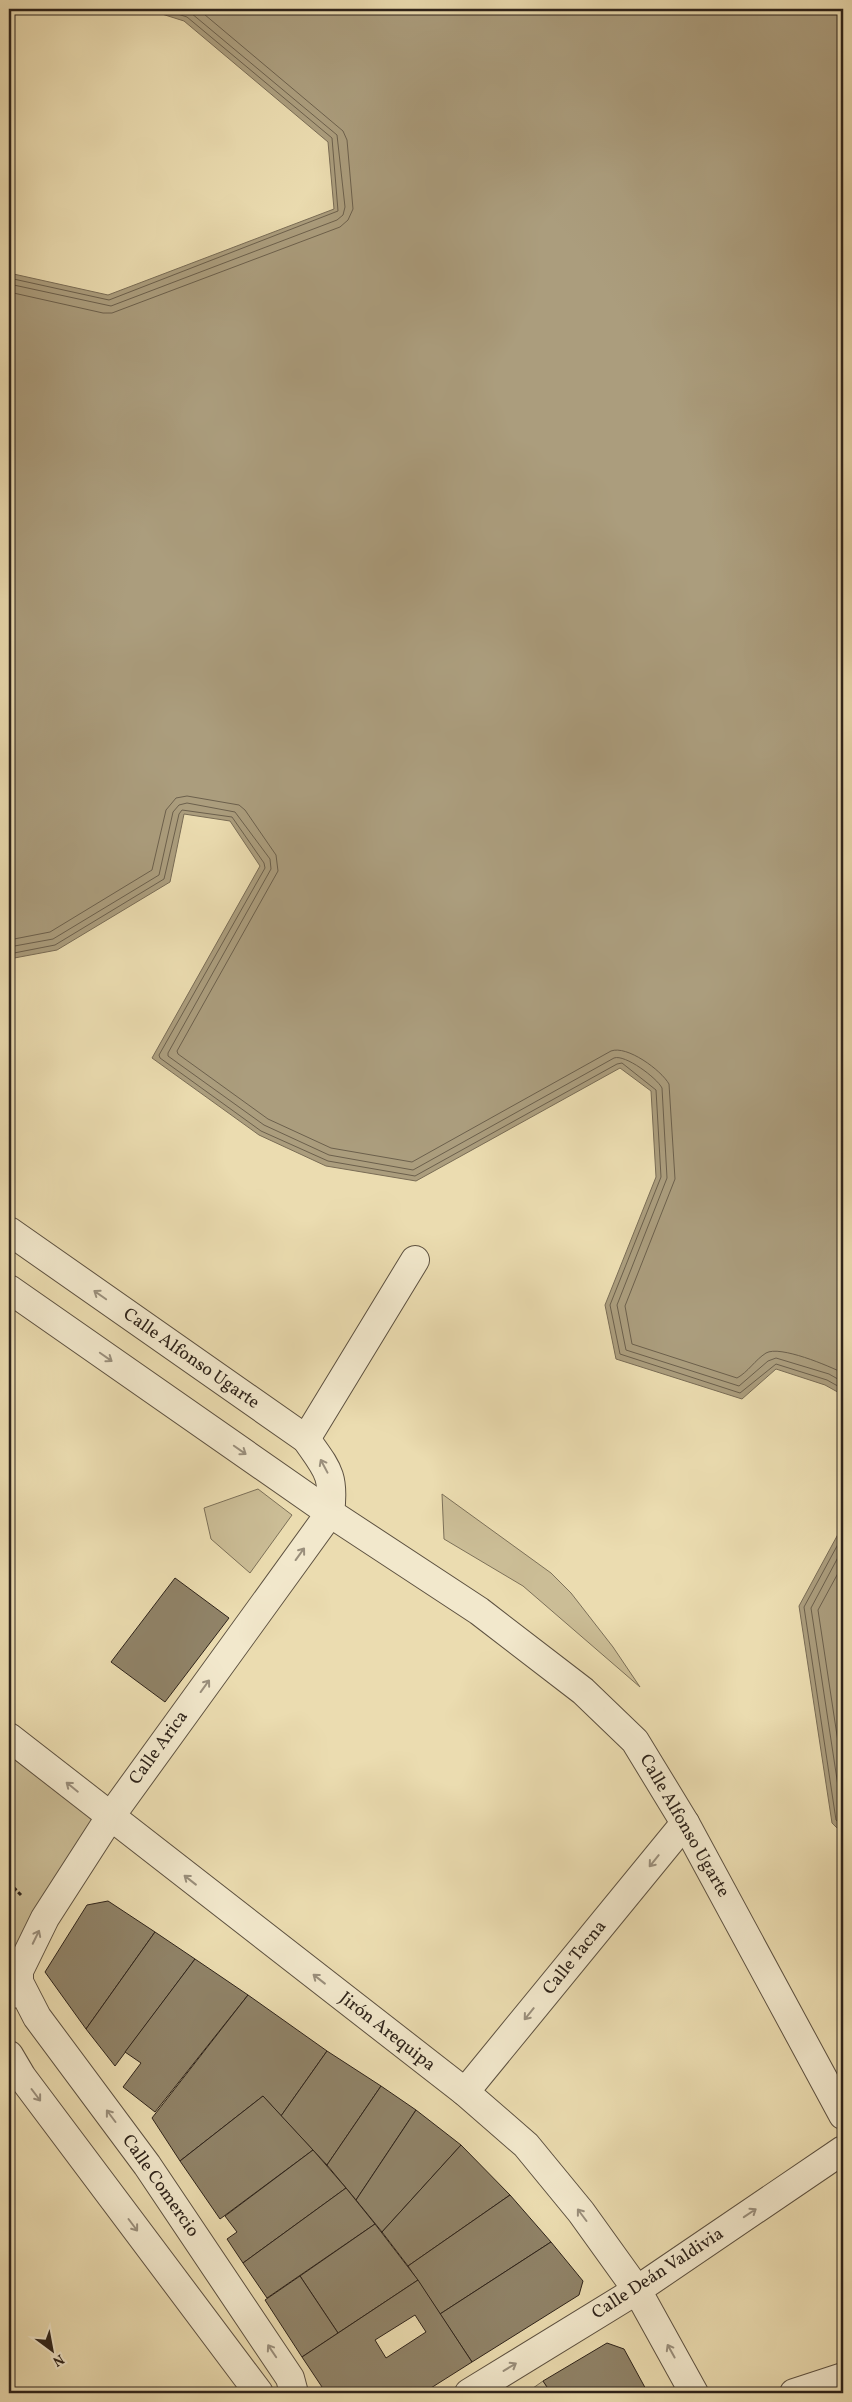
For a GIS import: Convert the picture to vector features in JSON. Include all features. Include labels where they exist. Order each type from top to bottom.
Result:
[{"type":"street","name":"Calle Alfonso Ugarte","points":[[9,1232],[306,1439],[326,1467],[333,1489],[330,1513]]},
{"type":"street","points":[[306,1439],[415,1260]]},
{"type":"street","name":"Calle Alfonso Ugarte","points":[[9,1289],[330,1513],[479,1610],[583,1691],[635,1741],[685,1823],[843,2115]]},
{"type":"street","name":"Calle Arica","points":[[14,1988],[19,1971],[45,1918],[110,1817],[330,1513]]},
{"type":"street","name":"Jirón Arequipa","points":[[9,1737],[465,2092],[526,2145],[581,2212],[637,2290],[694,2393]]},
{"type":"street","name":"Calle Tacna","points":[[465,2092],[685,1823]]},
{"type":"street","name":"Calle Comercio","points":[[14,1988],[147,2165],[290,2378],[294,2393]]},
{"type":"street","points":[[9,2055],[22,2077],[259,2393]]},
{"type":"street","name":"Calle Deán Valdivia","points":[[469,2393],[637,2290],[843,2150]]},
{"type":"street","points":[[794,2393],[843,2377]]},
{"type":"shaded area","points":[[258,1489],[292,1515],[250,1573],[211,1539],[204,1508]]},
{"type":"shaded area","points":[[442,1494],[551,1573],[571,1593],[613,1647],[640,1687],[523,1586],[444,1539]]},
{"type":"shaded area","points":[[9,1737],[110,1817],[13,1949],[9,1961]]},
{"type":"shaded area","points":[[543,2381],[551,2393],[526,2393]]},
{"type":"water","points":[[146,9],[843,9],[843,1395],[825,1385],[776,1369],[742,1399],[616,1359],[605,1305],[656,1177],[651,1091],[620,1068],[416,1181],[326,1166],[259,1135],[152,1058],[260,866],[230,821],[184,814],[170,882],[57,950],[9,959],[9,273],[108,295],[334,209],[328,142],[184,21]]},
{"type":"water","points":[[843,1525],[843,1834],[832,1823],[799,1606]]},
{"type":"building","points":[[175,1578],[229,1618],[165,1702],[111,1662]]},
{"type":"building","points":[[108,1901],[155,1932],[86,2029],[45,1972],[87,1905]]},
{"type":"building","points":[[155,1932],[195,1959],[115,2066],[86,2029]]},
{"type":"building","points":[[195,1959],[248,1995],[155,2112],[123,2087],[141,2063],[125,2052]]},
{"type":"building","points":[[248,1995],[327,2051],[281,2116],[263,2096],[180,2161],[152,2118]]},
{"type":"building","points":[[327,2051],[381,2086],[327,2165],[281,2116]]},
{"type":"building","points":[[381,2086],[416,2110],[356,2200],[327,2165]]},
{"type":"building","points":[[263,2096],[313,2150],[220,2219],[180,2161]]},
{"type":"building","points":[[416,2110],[461,2145],[382,2232],[356,2200]]},
{"type":"building","points":[[461,2145],[510,2195],[408,2266],[382,2232]]},
{"type":"building","points":[[313,2150],[346,2188],[243,2263],[227,2239],[237,2232],[225,2216]]},
{"type":"building","points":[[346,2188],[375,2224],[267,2298],[243,2263]]},
{"type":"building","points":[[510,2195],[551,2242],[440,2314],[408,2266]]},
{"type":"building","points":[[375,2224],[418,2280],[338,2333],[300,2276]]},
{"type":"building","points":[[551,2242],[583,2281],[579,2295],[472,2362],[440,2314]]},
{"type":"building","points":[[300,2276],[338,2333],[302,2357],[265,2300]]},
{"type":"building","points":[[418,2280],[472,2362],[423,2393],[326,2393],[302,2357]],"holes":[[[415,2315],[426,2332],[386,2358],[375,2340]]]},
{"type":"building","points":[[607,2343],[624,2349],[648,2393],[551,2393],[543,2381]]}]
